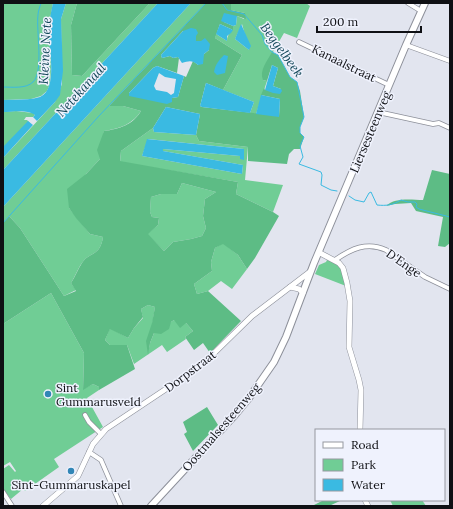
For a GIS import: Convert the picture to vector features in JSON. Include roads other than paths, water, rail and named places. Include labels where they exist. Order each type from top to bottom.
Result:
[{"type":"main road","name":"Liersesteenweg","points":[[320,253],[389,85],[425,3]]},
{"type":"main road","name":"Oostmalsesteenweg","points":[[151,506],[235,415],[265,377],[286,337],[320,253]]},
{"type":"street","points":[[408,3],[421,11]]},
{"type":"street","name":"Kanaalstraat","points":[[299,42],[389,85]]},
{"type":"street","points":[[406,45],[450,61]]},
{"type":"street","points":[[378,112],[438,124],[450,128]]},
{"type":"street","name":"D'Enge","points":[[335,260],[354,250],[373,245],[386,250],[425,277],[450,289]]},
{"type":"street","points":[[320,253],[339,262],[343,268],[349,294],[349,347],[360,384],[360,429]]},
{"type":"street","name":"Dorpstraat","points":[[43,506],[78,476],[89,452],[101,434],[110,426],[206,361],[252,316],[312,270]]},
{"type":"street","points":[[292,286],[304,290]]},
{"type":"street","points":[[85,415],[89,422],[101,434]]},
{"type":"street","points":[[89,452],[101,460],[121,506]]},
{"type":"street","points":[[3,492],[12,506]]},
{"type":"water","points":[[53,3],[66,3],[61,19],[63,71],[60,95],[37,121],[33,117],[35,115],[32,113],[19,111],[3,112],[3,100],[35,98],[46,93],[51,77],[49,27]]},
{"type":"water","name":"Netekanaal","points":[[158,3],[191,3],[3,207],[3,170]]},
{"type":"water","points":[[224,13],[237,16],[236,25],[233,26],[221,21]]},
{"type":"water","points":[[220,24],[233,30],[227,36],[227,41],[216,34]]},
{"type":"water","points":[[241,24],[251,46],[249,50],[235,39]]},
{"type":"water","points":[[191,28],[196,29],[198,33],[196,36],[196,41],[201,41],[205,38],[210,44],[209,50],[204,54],[203,64],[198,65],[190,61],[182,63],[178,57],[173,58],[170,56],[162,58],[161,55],[183,31]]},
{"type":"water","points":[[224,55],[228,56],[225,73],[217,75],[214,72],[215,67]]},
{"type":"water","points":[[272,65],[278,68],[273,86],[281,89],[282,91],[280,94],[265,90]]},
{"type":"water","points":[[157,66],[184,76],[178,97],[172,98],[172,102],[167,104],[129,96],[129,93],[153,68]],"holes":[[[159,73],[165,77],[176,79],[174,93],[171,95],[167,92],[156,90],[154,86]]]},
{"type":"water","points":[[206,83],[254,102],[250,113],[200,106]]},
{"type":"water","points":[[261,95],[280,99],[279,117],[256,114]]},
{"type":"water","points":[[166,107],[200,114],[196,135],[154,132],[153,128]]},
{"type":"water","points":[[28,121],[33,125],[3,158],[3,147]]},
{"type":"water","points":[[147,139],[244,149],[244,160],[240,159],[240,156],[163,149],[163,151],[243,165],[242,174],[142,156]]},
{"type":"waterway","name":"Kleine Nete","points":[[3,87],[27,86],[33,82],[36,77],[39,60],[38,14],[41,3]]},
{"type":"waterway","points":[[3,223],[98,117],[206,3]]},
{"type":"waterway","name":"Beggelbeek","points":[[222,3],[227,10],[244,14],[262,35],[265,44],[272,52],[278,55],[290,77],[297,82],[304,117],[300,127],[300,133],[304,137],[300,146],[303,157],[299,164],[321,172],[321,185],[337,191]]},
{"type":"waterway","name":"Beggelbeek","points":[[349,196],[355,200],[364,202],[371,192],[377,205],[389,205],[401,200],[415,202],[417,204],[416,207],[419,209],[450,217]]},
{"type":"place","name":"Sint Gummarusveld","points":[[48,394]]},
{"type":"place","name":"Sint-Gummaruskapel","points":[[71,471]]}]
